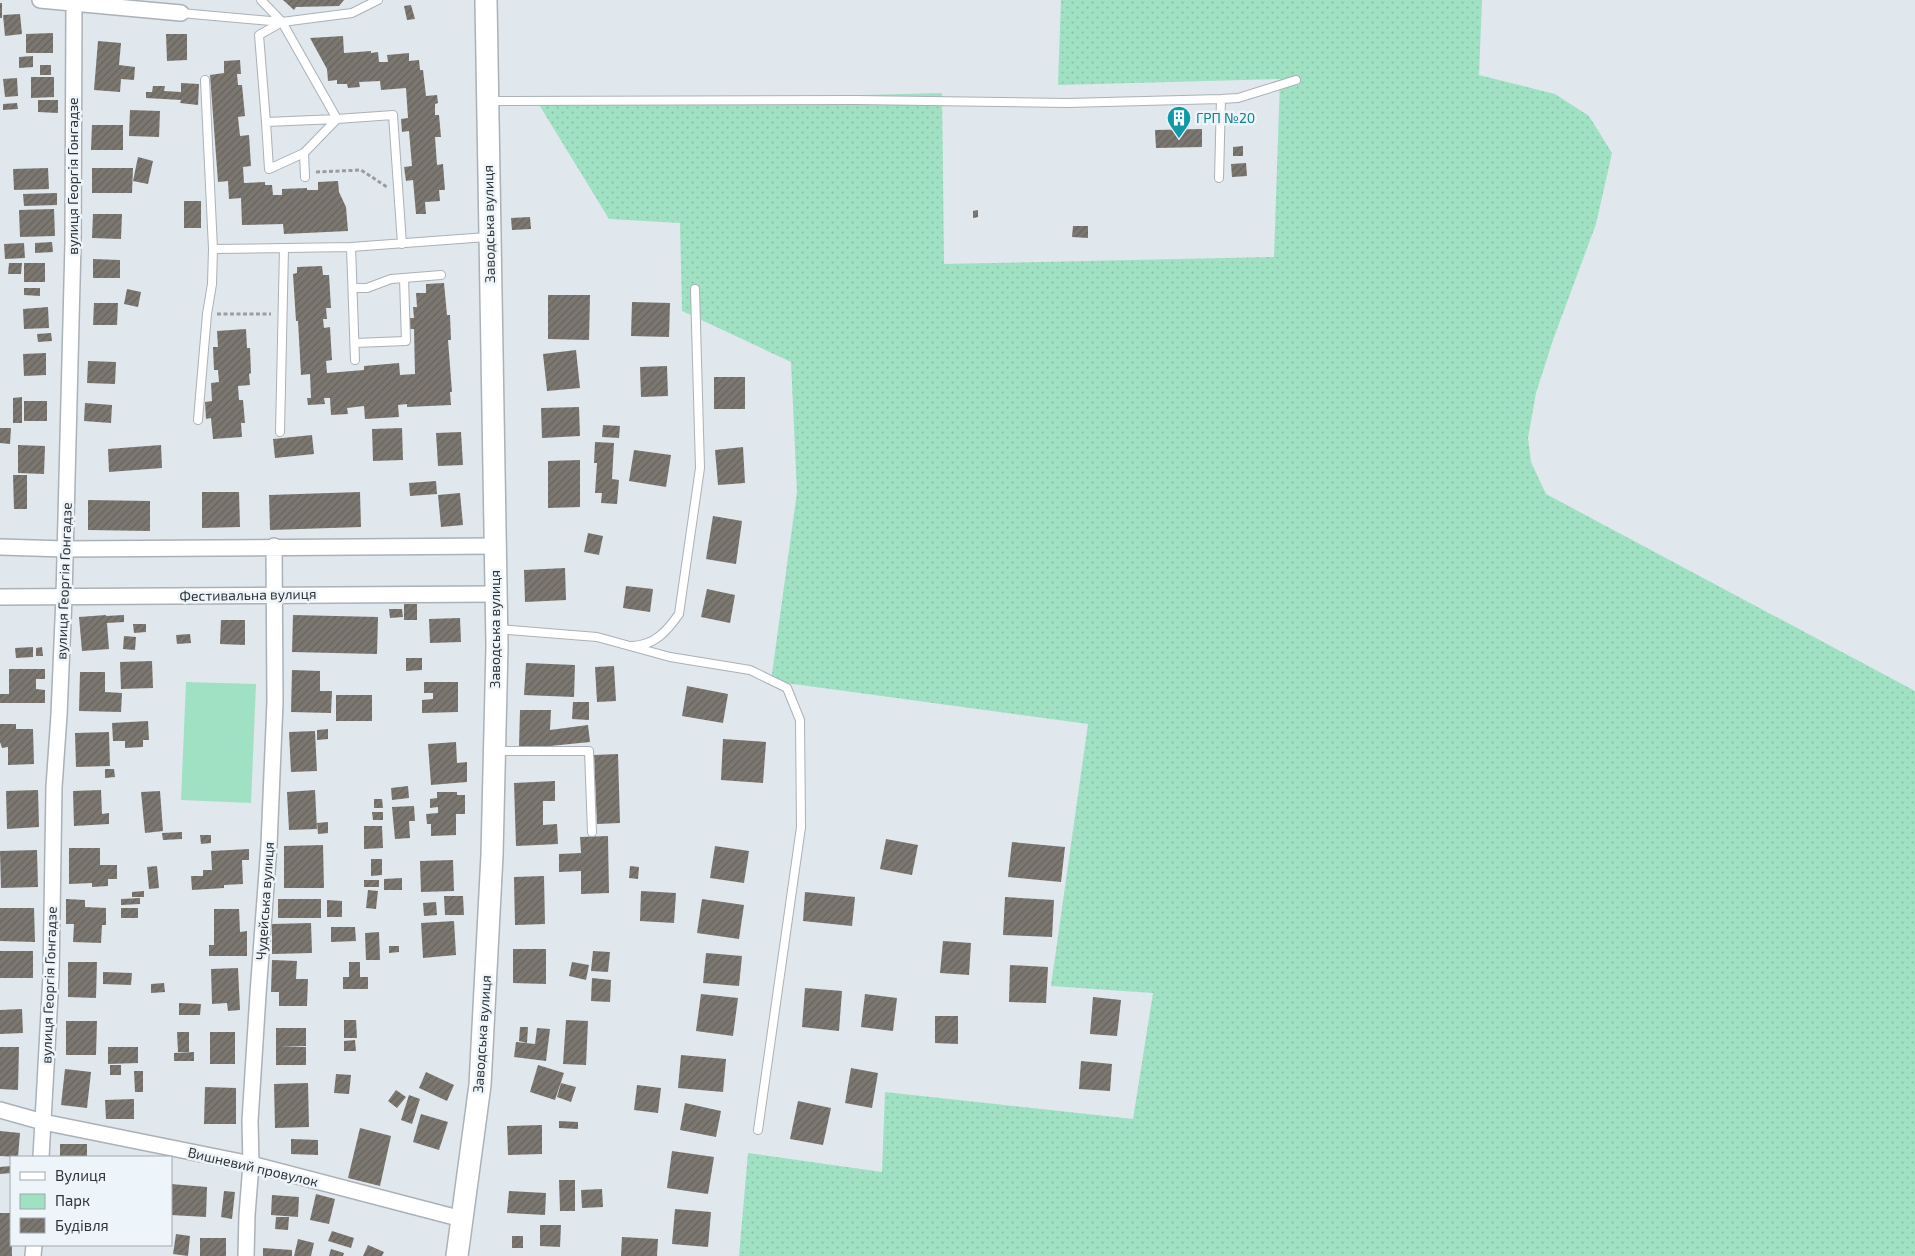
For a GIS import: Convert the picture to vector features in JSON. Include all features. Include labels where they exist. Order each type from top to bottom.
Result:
[{"type":"main road","name":"Заводська вулиця","points":[[456,1256],[480,1085],[492,855],[496,594],[486,0]]},
{"type":"street","points":[[40,0],[181,13]]},
{"type":"street","name":"вулиця Георгія Гонгадзе","points":[[41,1156],[51,976],[54,787],[64,597],[72,242],[74,3]]},
{"type":"street","points":[[0,547],[65,549],[274,546],[494,546]]},
{"type":"street","name":"Чудейська вулиця","points":[[246,1256],[251,1164],[250,1121],[269,845],[275,702],[274,546]]},
{"type":"street","name":"Фестивальна вулиця","points":[[0,596],[496,594]]},
{"type":"street","name":"Вишневий провулок","points":[[0,1110],[43,1122],[251,1164],[462,1220]]},
{"type":"lane","points":[[261,0],[282,22],[337,119]]},
{"type":"lane","points":[[181,13],[282,22],[352,13],[378,0]]},
{"type":"lane","points":[[282,22],[259,35],[269,169],[304,153],[337,119]]},
{"type":"lane","points":[[198,420],[207,314],[212,284],[213,249],[205,80]]},
{"type":"lane","points":[[487,102],[856,100],[1067,103],[1220,99],[1238,98],[1296,80]]},
{"type":"lane","points":[[1219,178],[1220,99]]},
{"type":"lane","points":[[266,122],[393,114],[402,244]]},
{"type":"lane","points":[[304,153],[305,175]]},
{"type":"lane","points":[[213,249],[351,247],[489,237]]},
{"type":"lane","points":[[351,247],[355,360]]},
{"type":"lane","points":[[280,432],[284,248]]},
{"type":"lane","points":[[353,288],[367,288],[391,279],[441,275]]},
{"type":"lane","points":[[354,343],[406,341],[404,278]]},
{"type":"lane","points":[[623,645],[635,646],[648,643],[666,632],[679,614],[700,468],[695,289]]},
{"type":"lane","points":[[496,629],[597,637],[670,656],[750,670],[786,688],[800,720],[801,827],[758,1130]]},
{"type":"lane","points":[[494,751],[589,751],[592,832]]},
{"type":"path","points":[[305,175],[361,170],[399,194]]},
{"type":"path","points":[[207,314],[282,314]]},
{"type":"green space","points":[[1061,0],[1482,0],[1479,75],[1555,94],[1589,116],[1612,153],[1596,224],[1553,340],[1536,393],[1528,438],[1531,462],[1546,494],[1915,691],[1915,1256],[739,1256],[748,1153],[882,1172],[885,1092],[1133,1119],[1153,993],[1051,986],[1088,724],[771,681],[797,492],[791,362],[682,311],[680,223],[609,219],[538,103],[942,93],[944,264],[1274,257],[1280,79],[1058,85]]},
{"type":"green space","points":[[186,682],[256,684],[251,803],[181,800]]},
{"type":"building","points":[[283,0],[344,0],[339,6],[296,7],[294,10]]},
{"type":"building","points":[[0,3],[2,3],[2,18],[0,18]]},
{"type":"building","points":[[411,5],[415,19],[407,20],[404,6]]},
{"type":"building","points":[[20,14],[22,34],[5,36],[3,15]]},
{"type":"building","points":[[53,33],[53,53],[26,53],[26,34]]},
{"type":"building","points":[[166,34],[187,34],[187,60],[167,61]]},
{"type":"building","points":[[343,36],[344,53],[378,52],[379,62],[388,62],[387,55],[409,53],[409,61],[419,60],[420,70],[423,70],[426,96],[437,95],[438,103],[435,104],[435,115],[439,115],[441,137],[435,137],[437,165],[443,164],[445,190],[439,190],[440,201],[425,202],[426,214],[416,214],[413,180],[406,181],[404,167],[412,166],[409,131],[402,132],[401,119],[408,118],[406,88],[381,90],[380,81],[359,82],[360,87],[348,88],[347,84],[337,84],[337,80],[328,81],[327,69],[310,38]]},
{"type":"building","points":[[98,41],[121,43],[119,65],[135,67],[134,80],[121,79],[120,92],[94,90]]},
{"type":"building","points":[[33,56],[33,67],[19,68],[19,57]]},
{"type":"building","points":[[240,60],[241,74],[237,74],[238,85],[242,85],[245,116],[238,117],[240,136],[249,135],[251,166],[243,167],[244,183],[265,182],[265,185],[272,185],[273,195],[282,195],[282,189],[307,188],[307,190],[318,190],[318,182],[338,181],[339,192],[346,207],[348,231],[284,234],[283,224],[242,225],[241,198],[229,199],[228,181],[218,182],[210,75],[224,73],[224,61]]},
{"type":"building","points":[[40,65],[51,65],[51,75],[40,75]]},
{"type":"building","points":[[31,77],[54,77],[54,97],[31,98]]},
{"type":"building","points":[[17,78],[18,96],[5,97],[3,79]]},
{"type":"building","points":[[181,83],[199,84],[198,105],[180,103],[181,100],[146,98],[146,92],[152,92],[153,86],[165,86],[164,91],[181,92]]},
{"type":"building","points":[[38,100],[58,100],[58,113],[38,112]]},
{"type":"building","points":[[17,103],[18,109],[3,110],[3,104]]},
{"type":"building","points":[[130,110],[160,111],[159,137],[129,136]]},
{"type":"building","points":[[92,125],[123,125],[123,150],[91,150]]},
{"type":"building","name":"ГРП №20","points":[[1202,129],[1202,147],[1156,148],[1155,130]]},
{"type":"building","points":[[1243,146],[1243,156],[1233,156],[1233,147]]},
{"type":"building","points":[[138,157],[153,161],[148,184],[133,181]]},
{"type":"building","points":[[1246,163],[1247,176],[1232,177],[1231,164]]},
{"type":"building","points":[[48,168],[49,189],[14,190],[13,169]]},
{"type":"building","points":[[92,168],[133,168],[132,193],[92,193]]},
{"type":"building","points":[[57,193],[57,205],[24,206],[23,194]]},
{"type":"building","points":[[184,201],[201,201],[201,228],[184,228]]},
{"type":"building","points":[[54,209],[55,236],[20,237],[19,210]]},
{"type":"building","points":[[978,210],[978,217],[973,218],[973,211]]},
{"type":"building","points":[[93,214],[122,214],[121,239],[92,238]]},
{"type":"building","points":[[530,217],[531,229],[512,230],[511,218]]},
{"type":"building","points":[[1073,226],[1088,226],[1088,238],[1072,237]]},
{"type":"building","points":[[52,242],[53,252],[35,253],[35,243]]},
{"type":"building","points":[[24,243],[25,258],[5,259],[4,244]]},
{"type":"building","points":[[93,259],[120,260],[120,278],[93,278]]},
{"type":"building","points":[[9,263],[22,263],[21,274],[8,274]]},
{"type":"building","points":[[24,263],[45,263],[45,282],[24,282]]},
{"type":"building","points":[[322,266],[323,275],[329,275],[331,308],[326,308],[327,319],[323,319],[324,328],[330,327],[332,360],[326,361],[327,373],[364,370],[364,366],[399,363],[400,375],[415,374],[414,329],[410,329],[410,318],[414,318],[413,307],[417,307],[416,293],[426,293],[426,284],[444,283],[447,315],[450,315],[451,340],[448,340],[452,392],[450,392],[451,405],[407,407],[407,404],[398,405],[399,417],[365,419],[364,406],[347,408],[348,414],[331,415],[330,398],[324,398],[325,404],[308,405],[307,398],[311,398],[310,374],[301,375],[293,274],[297,273],[297,267]]},
{"type":"building","points":[[24,288],[40,288],[40,296],[24,295]]},
{"type":"building","points":[[127,289],[141,292],[138,307],[124,304]]},
{"type":"building","points":[[548,295],[590,295],[589,340],[548,339]]},
{"type":"building","points":[[632,302],[670,303],[669,337],[631,336]]},
{"type":"building","points":[[94,303],[118,303],[117,325],[93,325]]},
{"type":"building","points":[[48,307],[49,328],[24,329],[23,309]]},
{"type":"building","points":[[246,329],[247,348],[250,348],[251,373],[249,374],[250,385],[238,386],[239,400],[243,400],[245,423],[241,423],[242,437],[213,439],[211,418],[206,419],[205,402],[212,401],[211,383],[219,382],[218,370],[214,370],[213,347],[218,347],[217,331]]},
{"type":"building","points":[[51,333],[52,341],[38,342],[37,334]]},
{"type":"building","points":[[576,350],[580,388],[547,391],[543,354]]},
{"type":"building","points":[[46,353],[46,375],[24,376],[23,354]]},
{"type":"building","points":[[88,361],[116,362],[115,384],[87,383]]},
{"type":"building","points":[[667,366],[668,396],[641,397],[640,367]]},
{"type":"building","points":[[714,377],[745,377],[745,409],[714,409]]},
{"type":"building","points":[[22,397],[22,423],[13,423],[13,398]]},
{"type":"building","points":[[24,401],[47,401],[47,421],[24,421]]},
{"type":"building","points":[[85,403],[112,405],[111,423],[84,421]]},
{"type":"building","points":[[579,407],[580,436],[542,438],[541,408]]},
{"type":"building","points":[[603,425],[620,426],[619,438],[602,437]]},
{"type":"building","points":[[0,428],[11,428],[10,444],[0,443]]},
{"type":"building","points":[[402,428],[403,460],[373,461],[372,429]]},
{"type":"building","points":[[461,432],[463,465],[438,466],[436,433]]},
{"type":"building","points":[[312,435],[314,454],[275,458],[273,439]]},
{"type":"building","points":[[595,442],[614,443],[612,479],[619,480],[617,504],[601,503],[602,493],[595,493],[597,463],[594,463]]},
{"type":"building","points":[[18,445],[45,446],[44,474],[18,473]]},
{"type":"building","points":[[161,445],[162,468],[109,472],[108,449]]},
{"type":"building","points":[[743,447],[745,483],[718,485],[715,450]]},
{"type":"building","points":[[634,450],[671,455],[666,487],[629,481]]},
{"type":"building","points":[[580,460],[580,507],[548,508],[548,461]]},
{"type":"building","points":[[13,475],[27,475],[27,509],[14,509]]},
{"type":"building","points":[[436,481],[437,494],[410,496],[409,483]]},
{"type":"building","points":[[202,492],[239,492],[240,527],[202,528]]},
{"type":"building","points":[[360,492],[361,527],[270,530],[269,495]]},
{"type":"building","points":[[460,493],[463,525],[441,527],[438,495]]},
{"type":"building","points":[[88,500],[150,501],[150,531],[88,530]]},
{"type":"building","points":[[713,516],[742,521],[736,564],[706,559]]},
{"type":"building","points":[[588,533],[603,536],[599,555],[584,552]]},
{"type":"building","points":[[565,568],[566,600],[525,602],[524,570]]},
{"type":"building","points":[[626,586],[653,589],[650,612],[623,608]]},
{"type":"building","points":[[707,589],[735,595],[730,623],[701,617]]},
{"type":"building","points":[[404,604],[417,604],[417,620],[404,620]]},
{"type":"building","points":[[389,609],[402,609],[403,617],[390,618]]},
{"type":"building","points":[[124,615],[124,622],[107,623],[109,649],[82,651],[79,617]]},
{"type":"building","points":[[293,615],[378,617],[377,654],[292,652]]},
{"type":"building","points":[[460,618],[461,642],[430,643],[429,619]]},
{"type":"building","points":[[221,620],[245,620],[245,645],[220,644]]},
{"type":"building","points":[[133,624],[146,624],[146,632],[134,633]]},
{"type":"building","points":[[190,634],[191,643],[177,644],[176,635]]},
{"type":"building","points":[[124,636],[136,637],[135,650],[123,649]]},
{"type":"building","points":[[33,647],[33,657],[16,658],[15,648]]},
{"type":"building","points":[[42,647],[43,656],[36,656],[36,648]]},
{"type":"building","points":[[406,658],[422,658],[422,670],[406,671]]},
{"type":"building","points":[[152,661],[153,688],[121,689],[120,662]]},
{"type":"building","points":[[526,663],[575,665],[574,697],[524,695]]},
{"type":"building","points":[[614,666],[616,701],[597,702],[595,667]]},
{"type":"building","points":[[9,669],[45,669],[45,679],[36,679],[36,689],[45,690],[45,703],[0,703],[0,694],[9,694]]},
{"type":"building","points":[[292,670],[320,671],[320,691],[332,691],[331,713],[291,712]]},
{"type":"building","points":[[80,672],[105,672],[105,692],[122,693],[121,712],[79,711]]},
{"type":"building","points":[[424,682],[458,682],[458,712],[422,713],[422,700],[433,699],[433,693],[424,693]]},
{"type":"building","points":[[687,686],[728,694],[723,723],[682,716]]},
{"type":"building","points":[[336,695],[372,695],[372,721],[336,721]]},
{"type":"building","points":[[573,702],[589,702],[589,720],[572,719]]},
{"type":"building","points":[[520,710],[551,710],[550,730],[588,725],[590,742],[550,746],[519,746]]},
{"type":"building","points":[[148,721],[149,740],[143,740],[143,747],[125,748],[125,741],[113,741],[112,723]]},
{"type":"building","points":[[0,724],[16,724],[16,729],[33,729],[34,764],[8,765],[8,747],[2,748],[0,742]]},
{"type":"building","points":[[328,729],[328,739],[317,740],[317,730]]},
{"type":"building","points":[[315,731],[317,771],[291,772],[289,732]]},
{"type":"building","points":[[109,732],[110,766],[76,767],[75,733]]},
{"type":"building","points":[[723,739],[766,742],[763,783],[721,780]]},
{"type":"building","points":[[456,742],[457,763],[467,762],[467,782],[431,785],[428,744]]},
{"type":"building","points":[[618,754],[620,823],[597,824],[594,755]]},
{"type":"building","points":[[105,769],[114,769],[115,777],[105,778]]},
{"type":"building","points":[[555,781],[555,801],[543,801],[543,825],[557,824],[558,844],[516,846],[514,783]]},
{"type":"building","points":[[408,786],[409,798],[392,800],[391,788]]},
{"type":"building","points":[[38,790],[39,827],[7,829],[6,791]]},
{"type":"building","points":[[101,790],[102,814],[109,813],[109,824],[74,826],[73,791]]},
{"type":"building","points":[[315,790],[317,829],[289,830],[287,792]]},
{"type":"building","points":[[160,791],[163,831],[145,833],[141,792]]},
{"type":"building","points":[[437,792],[457,792],[457,795],[465,795],[465,814],[456,814],[456,835],[431,836],[431,824],[427,824],[426,814],[438,813],[438,807],[430,808],[430,799],[437,798]]},
{"type":"building","points":[[374,799],[382,799],[383,808],[374,808]]},
{"type":"building","points":[[414,806],[415,821],[409,821],[410,838],[395,839],[392,807]]},
{"type":"building","points":[[372,812],[383,812],[383,820],[373,820]]},
{"type":"building","points":[[328,822],[328,833],[318,834],[317,823]]},
{"type":"building","points":[[364,826],[382,826],[383,848],[364,849]]},
{"type":"building","points":[[182,832],[182,839],[163,840],[162,833]]},
{"type":"building","points":[[200,835],[211,835],[211,843],[201,844]]},
{"type":"building","points":[[608,836],[609,893],[581,894],[581,871],[559,872],[559,854],[581,853],[580,837]]},
{"type":"building","points":[[886,839],[918,845],[912,875],[880,869]]},
{"type":"building","points":[[1012,842],[1065,847],[1061,882],[1008,877]]},
{"type":"building","points":[[323,845],[324,888],[284,888],[284,846]]},
{"type":"building","points":[[715,846],[749,851],[744,883],[710,878]]},
{"type":"building","points":[[69,848],[100,848],[100,865],[117,865],[117,879],[108,879],[108,886],[92,887],[92,883],[69,884]]},
{"type":"building","points":[[249,849],[249,860],[242,860],[243,884],[224,885],[224,888],[192,890],[191,876],[203,876],[203,870],[212,870],[211,851]]},
{"type":"building","points":[[37,850],[38,887],[1,888],[0,851]]},
{"type":"building","points":[[371,859],[382,859],[382,875],[371,876]]},
{"type":"building","points":[[453,860],[454,891],[421,892],[420,861]]},
{"type":"building","points":[[157,866],[159,888],[149,889],[147,867]]},
{"type":"building","points":[[630,866],[639,867],[638,879],[629,878]]},
{"type":"building","points":[[544,876],[545,924],[515,925],[514,877]]},
{"type":"building","points":[[402,878],[402,890],[384,890],[384,879]]},
{"type":"building","points":[[364,880],[379,880],[379,887],[364,887]]},
{"type":"building","points":[[368,890],[378,891],[376,909],[366,908]]},
{"type":"building","points":[[144,891],[144,897],[132,897],[132,892]]},
{"type":"building","points":[[641,891],[676,893],[674,923],[640,921]]},
{"type":"building","points":[[805,892],[855,897],[852,926],[803,921]]},
{"type":"building","points":[[444,896],[463,896],[464,915],[445,915]]},
{"type":"building","points":[[1005,897],[1054,900],[1052,937],[1003,935]]},
{"type":"building","points":[[140,898],[140,904],[121,905],[121,899]]},
{"type":"building","points":[[66,899],[85,900],[85,907],[106,908],[106,925],[102,925],[101,943],[73,942],[74,924],[66,924]]},
{"type":"building","points":[[278,899],[321,899],[321,918],[278,918]]},
{"type":"building","points":[[702,899],[744,905],[739,939],[697,933]]},
{"type":"building","points":[[327,900],[342,901],[342,917],[327,917]]},
{"type":"building","points":[[436,902],[437,915],[424,916],[423,903]]},
{"type":"building","points":[[0,908],[34,908],[35,942],[0,941]]},
{"type":"building","points":[[121,908],[138,908],[138,918],[121,918]]},
{"type":"building","points":[[214,909],[239,909],[240,932],[247,931],[247,956],[209,956],[209,945],[214,945]]},
{"type":"building","points":[[454,921],[456,955],[423,958],[421,923]]},
{"type":"building","points":[[311,923],[312,953],[272,954],[272,924]]},
{"type":"building","points":[[331,927],[355,927],[356,941],[331,942]]},
{"type":"building","points":[[379,932],[380,960],[366,960],[365,933]]},
{"type":"building","points":[[943,941],[971,943],[969,975],[940,973]]},
{"type":"building","points":[[389,946],[399,946],[399,952],[389,953]]},
{"type":"building","points":[[513,949],[546,949],[546,984],[513,983]]},
{"type":"building","points":[[0,951],[33,951],[33,978],[0,978]]},
{"type":"building","points":[[593,951],[610,952],[608,972],[591,971]]},
{"type":"building","points":[[706,953],[742,956],[739,986],[703,983]]},
{"type":"building","points":[[272,960],[297,961],[296,979],[308,979],[307,1006],[279,1006],[279,992],[271,992]]},
{"type":"building","points":[[68,962],[97,962],[96,998],[68,997]]},
{"type":"building","points":[[349,962],[360,962],[360,977],[368,977],[368,989],[343,989],[343,977],[349,977]]},
{"type":"building","points":[[572,962],[589,965],[586,980],[569,976]]},
{"type":"building","points":[[1010,965],[1048,967],[1046,1003],[1009,1002]]},
{"type":"building","points":[[238,968],[240,1010],[228,1011],[227,1003],[212,1004],[211,969]]},
{"type":"building","points":[[103,972],[132,973],[131,985],[103,984]]},
{"type":"building","points":[[592,978],[611,980],[610,1002],[591,1001]]},
{"type":"building","points":[[164,983],[165,992],[151,993],[151,984]]},
{"type":"building","points":[[805,988],[842,991],[839,1031],[802,1027]]},
{"type":"building","points":[[701,994],[738,998],[733,1036],[696,1031]]},
{"type":"building","points":[[865,994],[897,998],[893,1031],[861,1027]]},
{"type":"building","points":[[1093,997],[1121,1000],[1117,1036],[1090,1034]]},
{"type":"building","points":[[179,1003],[201,1004],[200,1015],[179,1015]]},
{"type":"building","points":[[22,1009],[23,1033],[0,1034],[0,1010]]},
{"type":"building","points":[[935,1016],[958,1016],[958,1044],[935,1043]]},
{"type":"building","points":[[344,1020],[356,1020],[357,1038],[344,1038]]},
{"type":"building","points":[[566,1020],[588,1021],[586,1065],[563,1064]]},
{"type":"building","points":[[66,1021],[97,1021],[96,1055],[66,1055]]},
{"type":"building","points":[[520,1027],[528,1027],[527,1043],[519,1041]]},
{"type":"building","points":[[276,1028],[306,1028],[306,1046],[280,1047],[306,1047],[306,1065],[276,1065]]},
{"type":"building","points":[[537,1028],[550,1029],[546,1061],[514,1057],[516,1042],[535,1044]]},
{"type":"building","points":[[177,1032],[189,1032],[189,1052],[178,1052]]},
{"type":"building","points":[[210,1032],[235,1032],[235,1064],[210,1064]]},
{"type":"building","points":[[355,1040],[356,1051],[344,1051],[344,1041]]},
{"type":"building","points":[[0,1047],[19,1047],[18,1090],[0,1089]]},
{"type":"building","points":[[108,1047],[138,1047],[138,1063],[108,1064]]},
{"type":"building","points":[[194,1052],[194,1061],[174,1061],[174,1053]]},
{"type":"building","points":[[681,1055],[726,1059],[723,1092],[678,1088]]},
{"type":"building","points":[[1081,1061],[1112,1064],[1110,1091],[1079,1089]]},
{"type":"building","points":[[110,1065],[121,1065],[121,1075],[110,1075]]},
{"type":"building","points":[[538,1065],[564,1073],[555,1100],[530,1092]]},
{"type":"building","points":[[851,1068],[878,1073],[872,1108],[845,1103]]},
{"type":"building","points":[[65,1069],[91,1072],[87,1108],[61,1105]]},
{"type":"building","points":[[134,1071],[143,1071],[143,1092],[135,1092]]},
{"type":"building","points":[[426,1072],[454,1085],[447,1101],[419,1088]]},
{"type":"building","points":[[336,1074],[351,1075],[349,1094],[334,1093]]},
{"type":"building","points":[[308,1083],[309,1127],[275,1128],[274,1084]]},
{"type":"building","points":[[561,1083],[576,1087],[571,1102],[557,1097]]},
{"type":"building","points":[[637,1085],[661,1088],[658,1113],[634,1110]]},
{"type":"building","points":[[205,1087],[236,1088],[236,1124],[204,1124]]},
{"type":"building","points":[[396,1090],[406,1097],[397,1108],[388,1101]]},
{"type":"building","points":[[409,1095],[420,1099],[412,1124],[401,1120]]},
{"type":"building","points":[[134,1099],[134,1119],[106,1119],[105,1100]]},
{"type":"building","points":[[798,1101],[831,1108],[823,1145],[790,1139]]},
{"type":"building","points":[[685,1103],[721,1111],[716,1137],[680,1130]]},
{"type":"building","points":[[421,1114],[448,1122],[439,1150],[413,1142]]},
{"type":"building","points":[[559,1121],[578,1122],[578,1129],[559,1128]]},
{"type":"building","points":[[542,1125],[542,1154],[508,1155],[507,1126]]},
{"type":"building","points":[[360,1128],[391,1136],[380,1186],[348,1178]]},
{"type":"building","points":[[0,1131],[20,1133],[18,1156],[0,1156]]},
{"type":"building","points":[[291,1139],[318,1140],[318,1155],[291,1154]]},
{"type":"building","points":[[60,1144],[87,1144],[87,1156],[60,1156]]},
{"type":"building","points":[[672,1151],[714,1157],[708,1194],[667,1188]]},
{"type":"building","points":[[10,1166],[10,1173],[0,1174],[0,1167]]},
{"type":"building","points":[[559,1180],[575,1180],[575,1211],[560,1211]]},
{"type":"building","points":[[172,1184],[207,1187],[206,1217],[172,1215]]},
{"type":"building","points":[[602,1189],[603,1207],[582,1208],[581,1190]]},
{"type":"building","points":[[224,1191],[235,1192],[232,1219],[221,1217]]},
{"type":"building","points":[[509,1191],[546,1193],[545,1215],[507,1213]]},
{"type":"building","points":[[316,1194],[335,1199],[329,1224],[310,1220]]},
{"type":"building","points":[[272,1195],[299,1197],[298,1217],[271,1215]]},
{"type":"building","points":[[675,1209],[711,1212],[708,1247],[672,1244]]},
{"type":"building","points":[[0,1213],[10,1213],[10,1246],[12,1246],[12,1256],[0,1256]]},
{"type":"building","points":[[276,1217],[289,1217],[288,1230],[275,1229]]},
{"type":"building","points":[[540,1225],[561,1225],[560,1247],[540,1246]]},
{"type":"building","points":[[332,1231],[354,1238],[351,1248],[328,1241]]},
{"type":"building","points":[[176,1234],[190,1236],[188,1256],[173,1254]]},
{"type":"building","points":[[512,1236],[523,1236],[523,1248],[512,1248]]},
{"type":"building","points":[[622,1237],[658,1239],[657,1256],[621,1256]]},
{"type":"building","points":[[200,1238],[226,1238],[226,1256],[200,1256]]},
{"type":"building","points":[[298,1239],[314,1243],[311,1256],[294,1256]]},
{"type":"building","points":[[368,1245],[384,1252],[382,1256],[363,1256]]},
{"type":"building","points":[[263,1248],[292,1250],[292,1256],[263,1256]]},
{"type":"building","points":[[331,1249],[344,1253],[343,1256],[329,1256]]},
{"type":"place","name":"ГРП №20","points":[[1179,139]]}]
